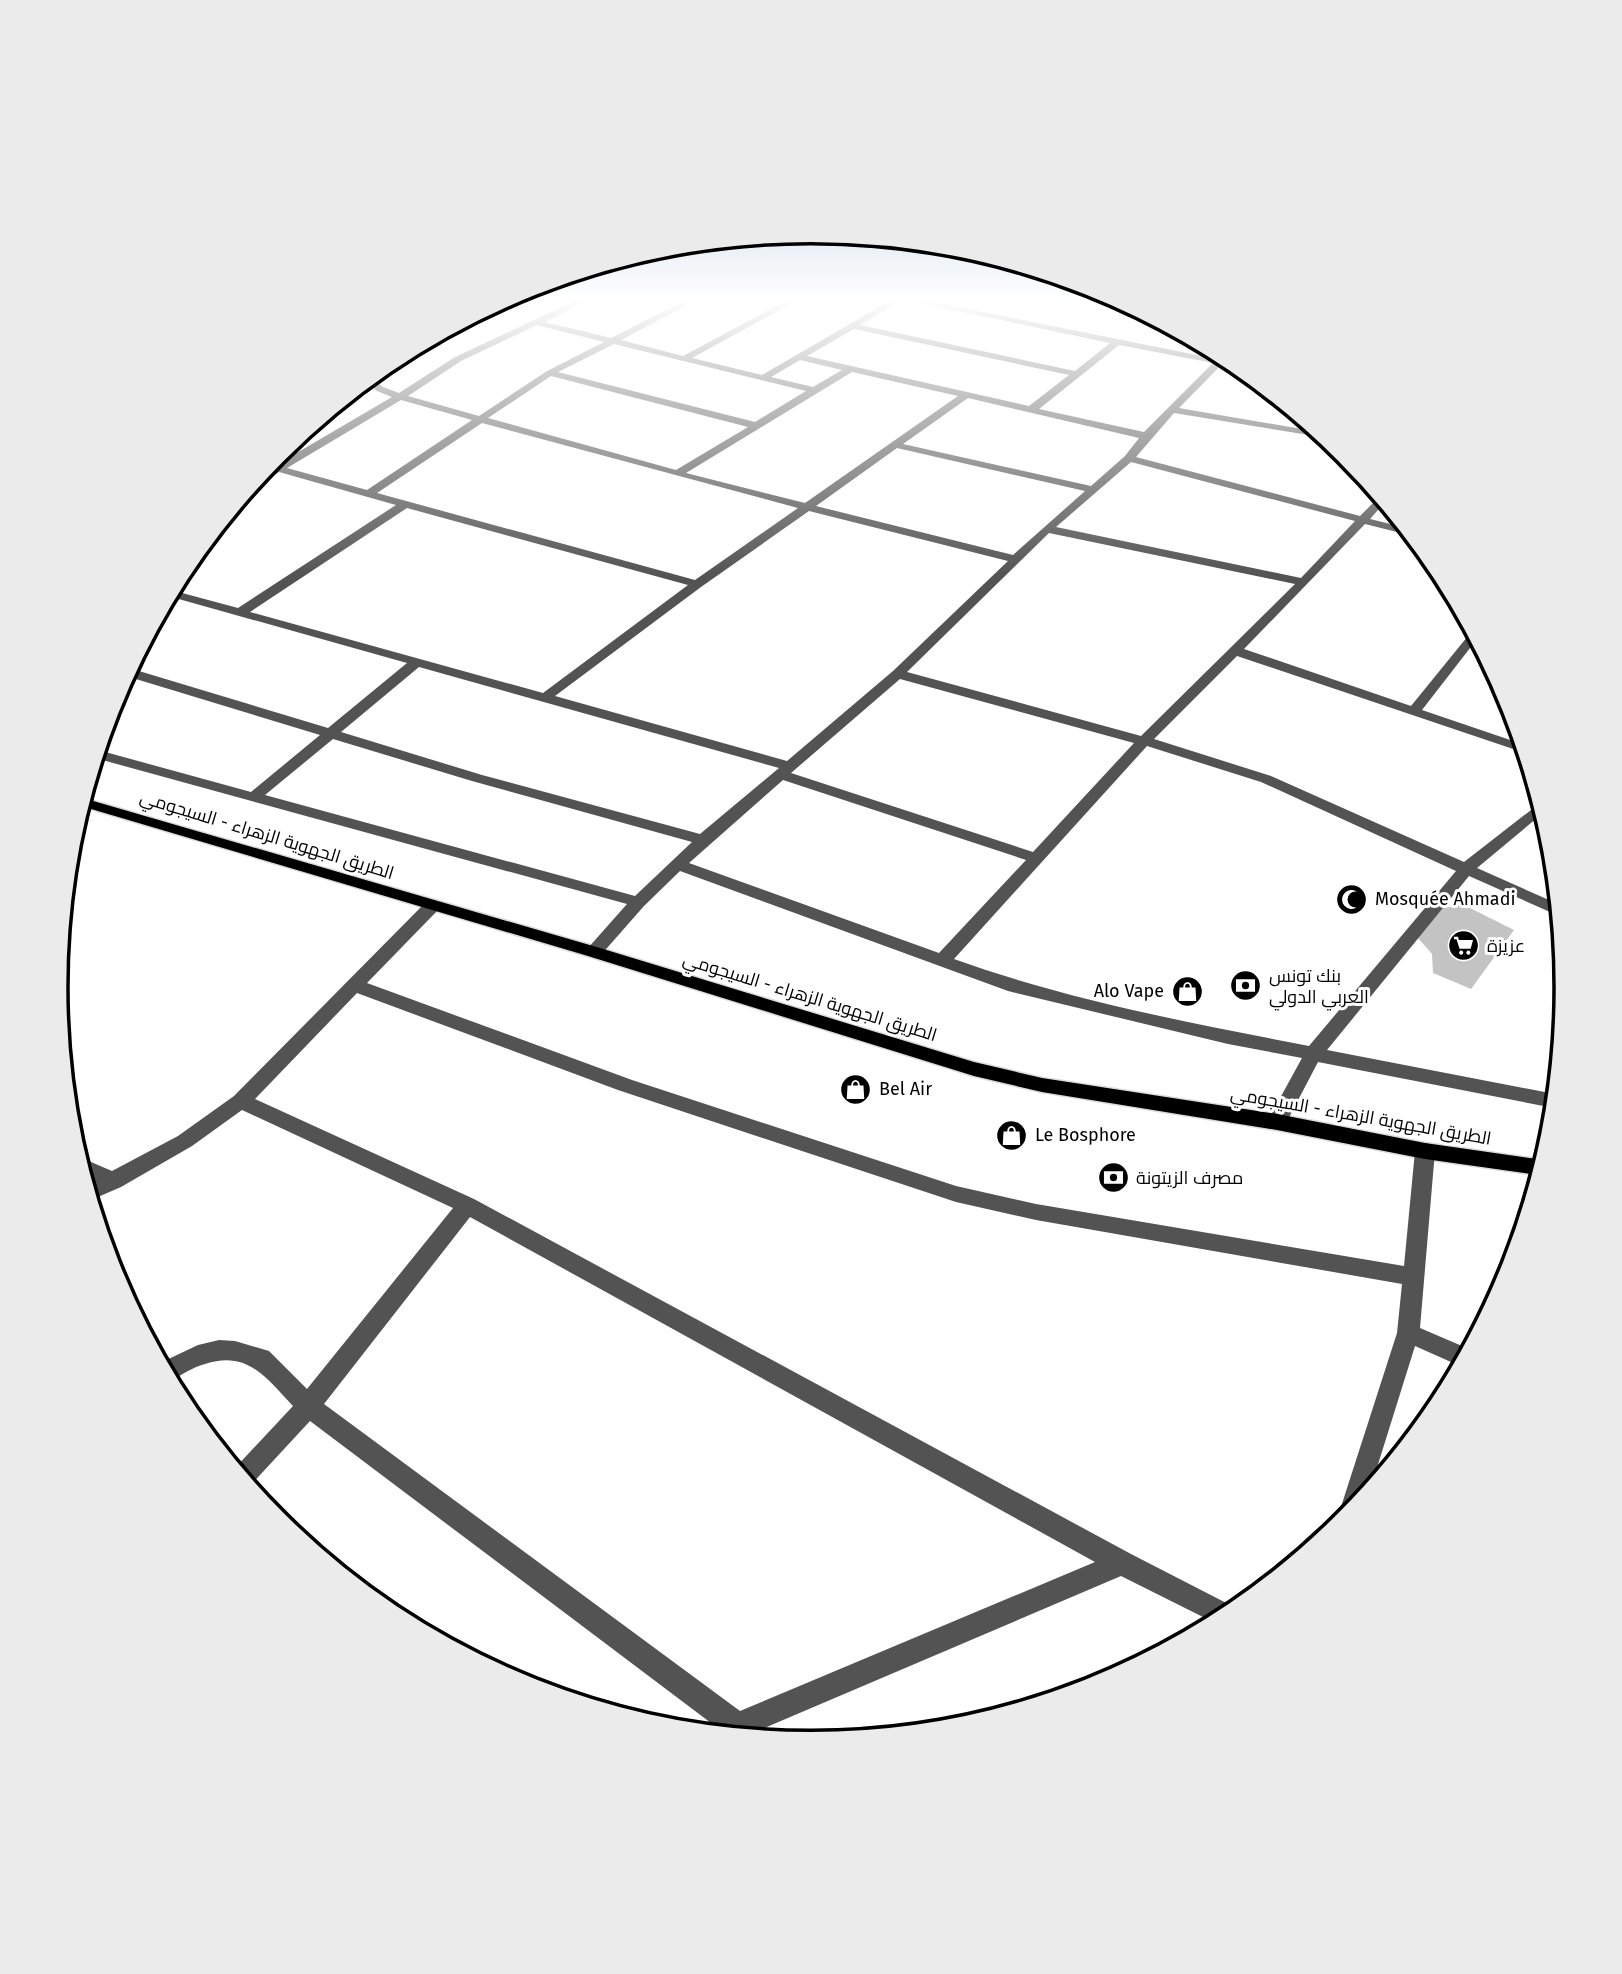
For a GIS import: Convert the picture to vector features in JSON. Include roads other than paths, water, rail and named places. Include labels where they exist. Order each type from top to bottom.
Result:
[{"type":"main road","name":"الطريق الجهوية الزهراء - السيجومي","points":[[92,805],[594,952],[974,1069],[1068,1089],[1277,1122],[1425,1152],[1531,1166]]},
{"type":"street","points":[[388,392],[677,474],[1015,559]]},
{"type":"street","points":[[282,466],[407,392]]},
{"type":"street","points":[[369,493],[520,392]]},
{"type":"street","points":[[625,392],[757,426]]},
{"type":"street","points":[[677,474],[814,392]]},
{"type":"street","points":[[953,392],[1146,436]]},
{"type":"street","points":[[1031,410],[1054,392]]},
{"type":"street","points":[[594,952],[638,902],[677,864],[898,674],[1047,529],[1129,458],[1146,436],[1190,392]]},
{"type":"street","points":[[547,696],[697,584],[966,395]]},
{"type":"street","points":[[1172,410],[1305,433]]},
{"type":"street","points":[[895,444],[1091,489]]},
{"type":"street","points":[[1129,458],[1395,529]]},
{"type":"street","points":[[280,468],[697,584]]},
{"type":"street","points":[[241,612],[406,503]]},
{"type":"street","points":[[942,961],[1144,740],[1236,651],[1376,506]]},
{"type":"street","points":[[1047,529],[1304,582]]},
{"type":"street","points":[[180,596],[547,696],[784,770],[1036,858]]},
{"type":"street","points":[[1415,710],[1468,642]]},
{"type":"street","points":[[1236,651],[1512,744]]},
{"type":"street","points":[[254,797],[418,661]]},
{"type":"street","points":[[898,674],[1144,740],[1266,779],[1549,906]]},
{"type":"street","points":[[138,675],[477,778],[703,840]]},
{"type":"street","points":[[106,756],[638,902]]},
{"type":"street","points":[[1277,1122],[1313,1054],[1466,869],[1533,815]]},
{"type":"street","points":[[677,864],[1014,987],[1313,1054],[1545,1099]]},
{"type":"street","points":[[97,1189],[185,1141],[241,1101],[432,906]]},
{"type":"street","points":[[354,985],[625,1085],[956,1194],[1036,1212],[1413,1277]]},
{"type":"street","points":[[241,1101],[467,1205],[1122,1563],[1216,1610]]},
{"type":"street","points":[[1359,1487],[1408,1334],[1425,1152]]},
{"type":"street","points":[[92,1170],[114,1181]]},
{"type":"street","points":[[248,1471],[308,1406],[467,1205]]},
{"type":"street","points":[[1408,1334],[1456,1354]]},
{"type":"street","points":[[174,1368],[198,1355],[219,1350],[261,1358],[308,1406],[727,1724]]},
{"type":"street","points":[[749,1727],[1122,1563]]},
{"type":"place","name":"Mosquée Ahmadi","points":[[1352,899]]},
{"type":"place","name":"عزيزة","points":[[1464,946]]},
{"type":"place","name":"بنك تونس العربي الدولي","points":[[1246,986]]},
{"type":"place","name":"Alo Vape","points":[[1187,991]]},
{"type":"place","name":"Bel Air","points":[[856,1089]]},
{"type":"place","name":"Le Bosphore","points":[[1012,1135]]},
{"type":"place","name":"مصرف الزيتونة","points":[[1113,1178]]}]
